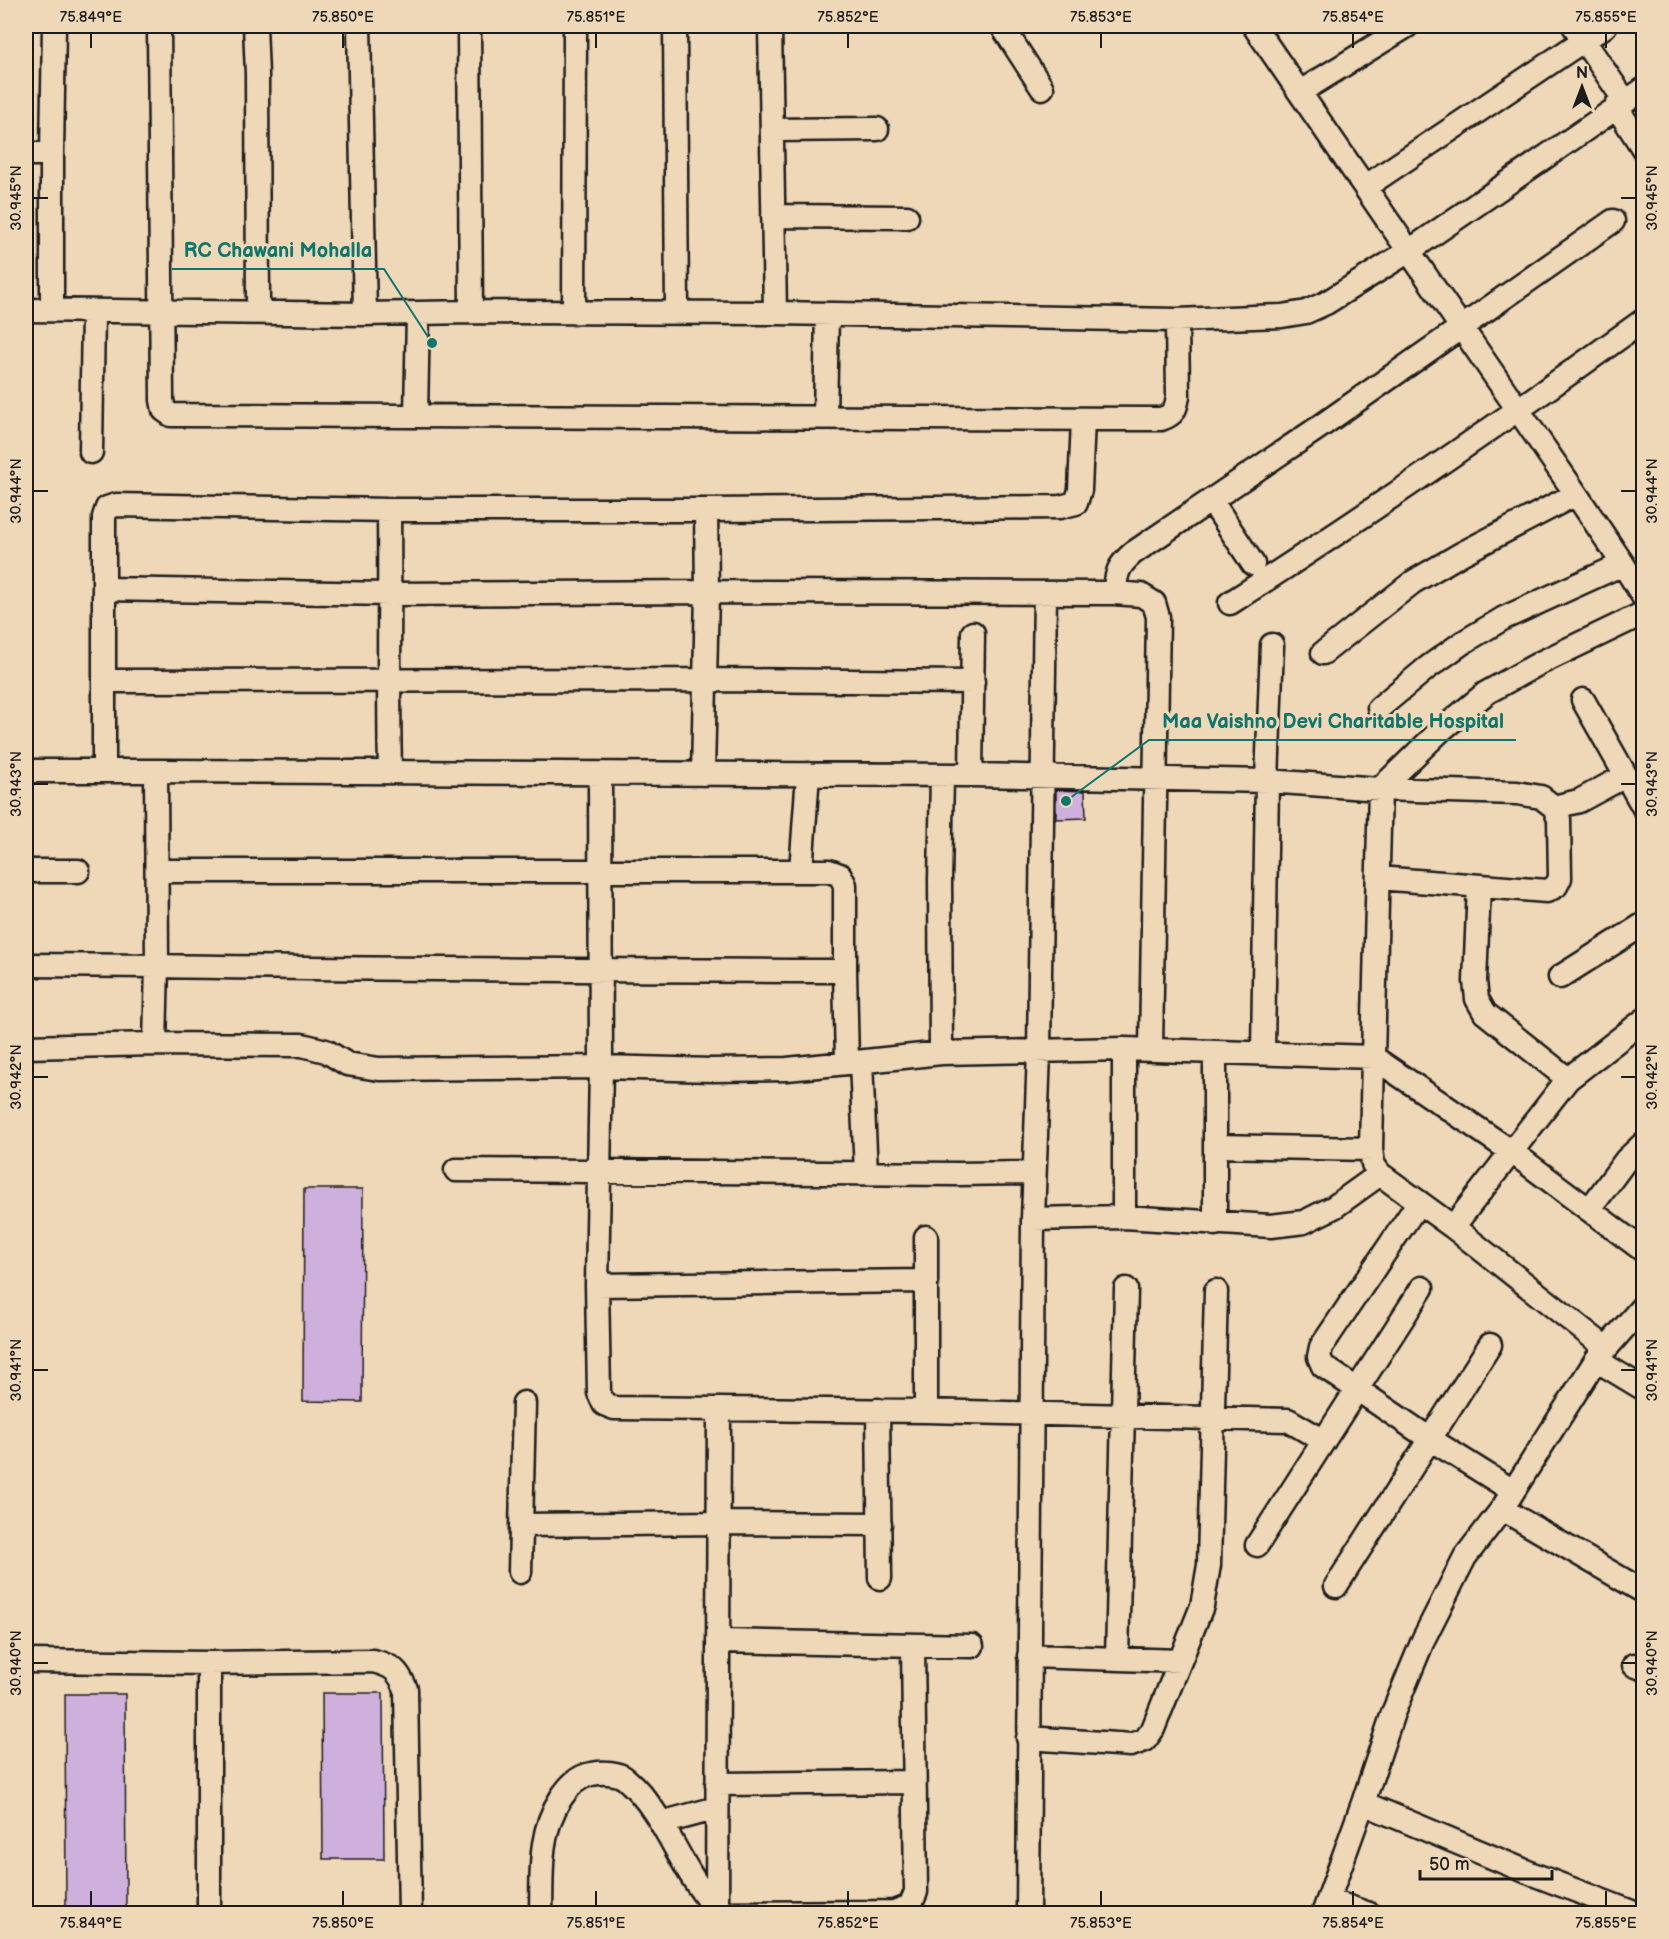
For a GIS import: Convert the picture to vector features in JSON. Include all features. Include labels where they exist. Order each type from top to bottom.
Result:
[{"type":"street","points":[[51,310],[54,26]]},
{"type":"street","points":[[159,26],[162,400],[164,410],[171,415],[1161,419],[1172,416],[1178,396],[1177,320]]},
{"type":"street","points":[[255,26],[258,312]]},
{"type":"street","points":[[359,26],[365,314]]},
{"type":"street","points":[[469,26],[471,312]]},
{"type":"street","points":[[574,313],[575,26]]},
{"type":"street","points":[[675,26],[676,312]]},
{"type":"street","points":[[770,26],[775,313]]},
{"type":"street","points":[[1002,26],[1042,88]]},
{"type":"street","points":[[1254,26],[1519,410],[1644,598]]},
{"type":"street","points":[[1300,92],[1376,33],[1407,26]]},
{"type":"street","points":[[1365,187],[1578,32],[1605,26]]},
{"type":"street","points":[[1578,32],[1628,99],[1644,150]]},
{"type":"street","points":[[26,310],[365,314],[676,312],[1177,320],[1282,316],[1306,312],[1326,303],[1409,251],[1628,99]]},
{"type":"street","points":[[771,130],[877,129]]},
{"type":"street","points":[[26,154],[52,154]]},
{"type":"street","points":[[773,216],[907,217]]},
{"type":"street","points":[[1114,593],[1120,564],[1133,553],[1462,328],[1613,221]]},
{"type":"street","points":[[91,452],[93,311]]},
{"type":"street","points":[[416,415],[418,313]]},
{"type":"street","points":[[825,417],[827,314]]},
{"type":"street","points":[[1230,603],[1326,542],[1519,410],[1644,320]]},
{"type":"street","points":[[104,771],[104,517],[107,508],[116,505],[389,510],[1060,507],[1076,503],[1080,490],[1083,419]]},
{"type":"street","points":[[1323,653],[1413,582],[1461,554],[1576,494]]},
{"type":"street","points":[[1211,500],[1253,564]]},
{"type":"street","points":[[389,510],[390,772]]},
{"type":"street","points":[[703,774],[707,592],[706,510]]},
{"type":"street","points":[[1379,708],[1427,668],[1462,643],[1496,623],[1623,564]]},
{"type":"street","points":[[104,589],[390,594],[1114,593],[1141,596],[1154,603],[1158,617],[1151,1049]]},
{"type":"street","points":[[1028,1914],[1033,1219],[1039,1051],[1045,593]]},
{"type":"street","points":[[1644,613],[1540,663],[1486,693],[1440,730],[1380,789],[1371,1149],[1373,1164],[1380,1174],[1453,1227],[1644,1389]]},
{"type":"street","points":[[971,775],[973,633]]},
{"type":"street","points":[[1263,1052],[1267,781],[1272,645]]},
{"type":"street","points":[[104,681],[972,682]]},
{"type":"street","points":[[1583,700],[1644,808]]},
{"type":"street","points":[[26,771],[971,775],[1267,781],[1380,789],[1517,793],[1541,797],[1554,807],[1559,819],[1560,878],[1556,886],[1547,891],[1378,878]]},
{"type":"street","points":[[155,1044],[156,771]]},
{"type":"street","points":[[600,774],[601,1067],[597,1285],[599,1393],[604,1404],[614,1408],[878,1410],[1288,1420],[1324,1441]]},
{"type":"street","points":[[801,872],[808,774]]},
{"type":"street","points":[[941,1053],[942,776]]},
{"type":"street","points":[[1554,807],[1579,801],[1625,776]]},
{"type":"street","points":[[26,871],[78,871]]},
{"type":"street","points":[[157,871],[829,872],[840,875],[845,885],[845,971],[866,1173]]},
{"type":"street","points":[[1479,886],[1475,981],[1477,999],[1485,1013],[1568,1079]]},
{"type":"street","points":[[1560,977],[1644,924]]},
{"type":"street","points":[[26,965],[374,970],[845,971]]},
{"type":"street","points":[[1453,1227],[1568,1079],[1644,1020]]},
{"type":"street","points":[[26,1047],[155,1044],[302,1045],[326,1051],[347,1064],[379,1070],[601,1067],[787,1069],[941,1053],[1124,1049],[1373,1057],[1512,1152],[1644,1251]]},
{"type":"street","points":[[1124,1049],[1124,1217]]},
{"type":"street","points":[[1215,1052],[1215,1224]]},
{"type":"street","points":[[1589,1210],[1626,1160],[1644,1143]]},
{"type":"street","points":[[1215,1146],[1371,1149]]},
{"type":"street","points":[[456,1170],[1034,1173]]},
{"type":"street","points":[[1033,1219],[1124,1217],[1270,1226],[1304,1222],[1334,1207],[1380,1174]]},
{"type":"street","points":[[1419,1202],[1321,1347],[1319,1357],[1323,1366],[1430,1439],[1507,1500],[1639,1589]]},
{"type":"street","points":[[926,1237],[926,1411]]},
{"type":"street","points":[[597,1285],[926,1281]]},
{"type":"street","points":[[1257,1545],[1422,1288]]},
{"type":"street","points":[[1117,1658],[1126,1289]]},
{"type":"street","points":[[1028,1738],[1131,1745],[1145,1740],[1153,1729],[1202,1606],[1206,1589],[1209,1565],[1214,1419],[1216,1291]]},
{"type":"street","points":[[1369,1914],[1326,1906],[1364,1803],[1393,1713],[1424,1638],[1465,1557],[1507,1500],[1601,1354],[1644,1305]]},
{"type":"street","points":[[1336,1586],[1490,1345]]},
{"type":"street","points":[[520,1572],[524,1403]]},
{"type":"street","points":[[717,1913],[720,1410]]},
{"type":"street","points":[[878,1410],[880,1578]]},
{"type":"street","points":[[521,1525],[880,1524]]},
{"type":"street","points":[[718,1641],[972,1646]]},
{"type":"street","points":[[717,1913],[894,1912],[910,1906],[916,1892],[913,1645]]},
{"type":"street","points":[[1029,1656],[1180,1661]]},
{"type":"street","points":[[26,1661],[209,1663],[373,1661],[388,1665],[400,1674],[406,1689],[410,1914]]},
{"type":"street","points":[[208,1914],[209,1663]]},
{"type":"street","points":[[541,1914],[542,1854],[546,1829],[556,1806],[568,1786],[585,1775],[604,1772],[625,1777],[642,1794],[691,1876],[717,1913]]},
{"type":"street","points":[[717,1784],[914,1782]]},
{"type":"street","points":[[1364,1803],[1530,1873],[1637,1914]]},
{"type":"street","points":[[661,1823],[717,1808]]},
{"type":"building","points":[[1056,790],[1085,791],[1086,818],[1056,819]]},
{"type":"building","points":[[304,1189],[363,1189],[362,1402],[303,1401]]},
{"type":"building","points":[[322,1693],[383,1693],[384,1859],[323,1859]]},
{"type":"building","points":[[65,1694],[125,1694],[126,1914],[66,1914]]},
{"type":"place","name":"RC Chawani Mohalla","points":[[432,343]]},
{"type":"place","name":"Maa Vaishno Devi Charitable Hospital","points":[[1066,801]]}]
